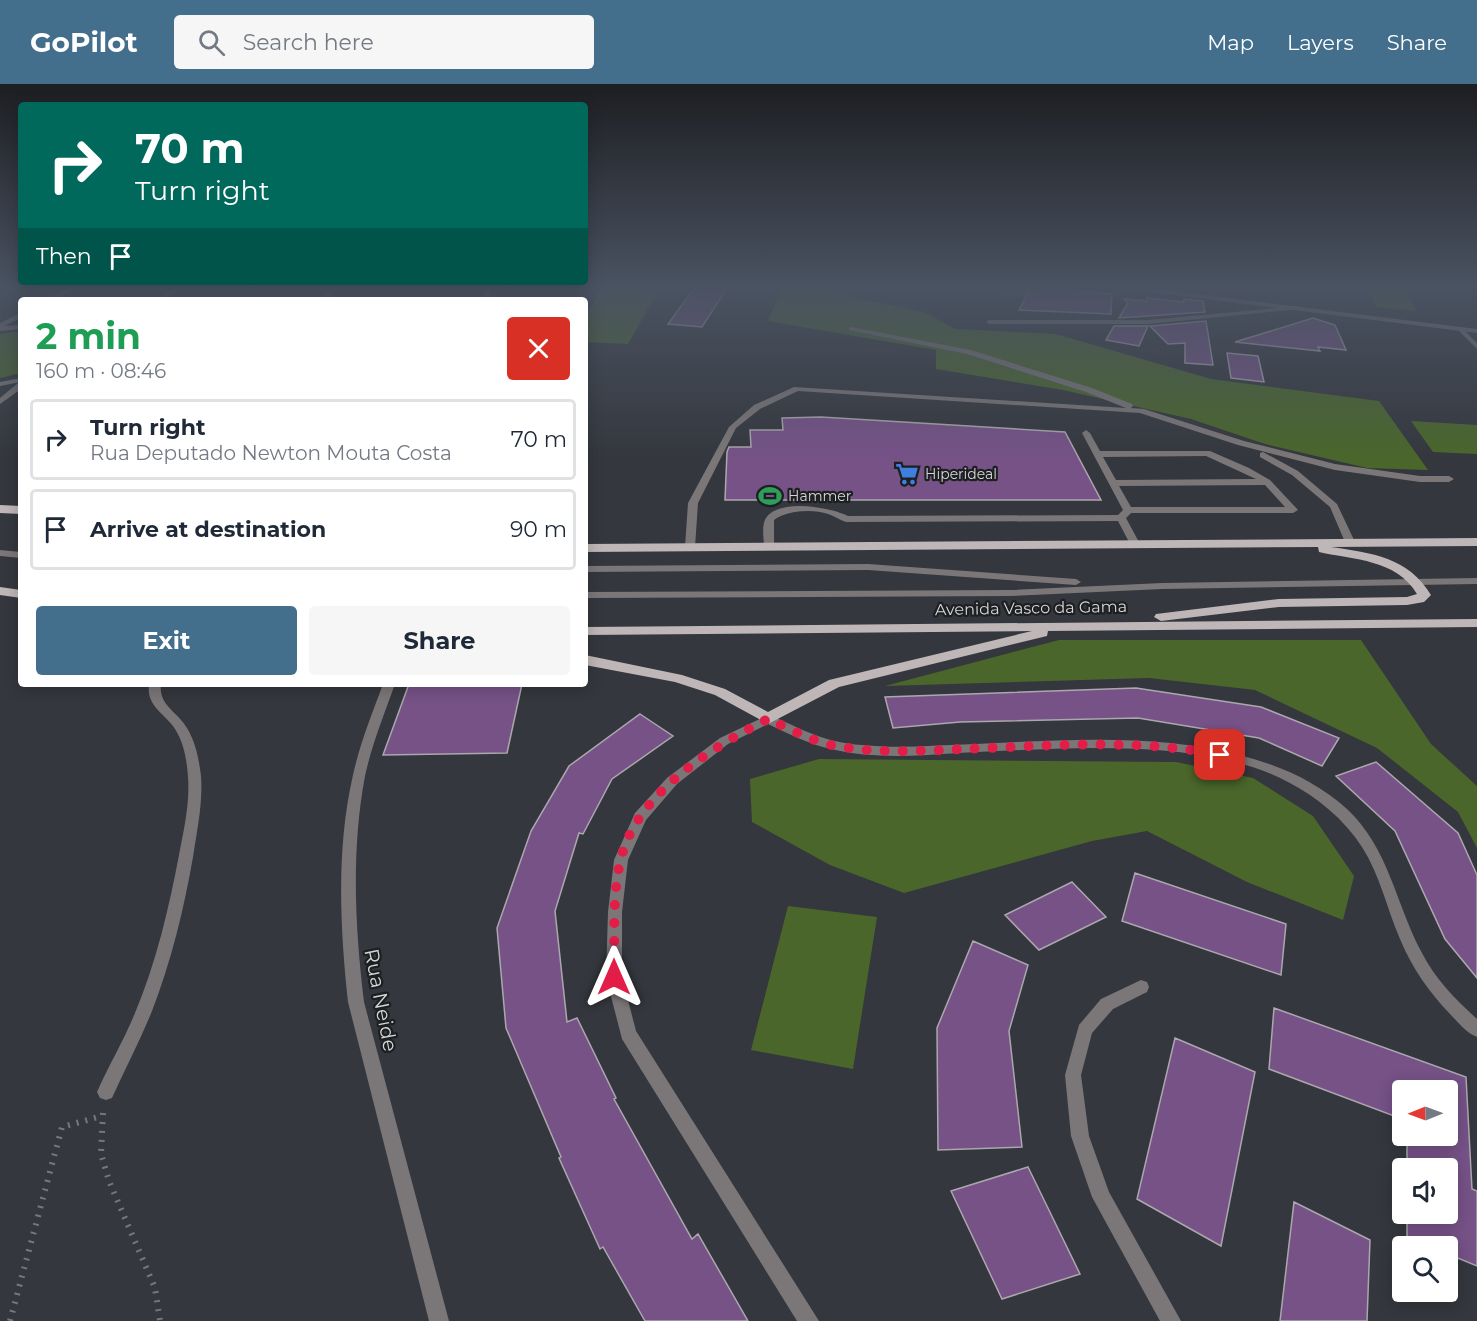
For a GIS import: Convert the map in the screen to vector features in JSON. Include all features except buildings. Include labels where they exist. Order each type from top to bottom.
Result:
[{"type":"main road","points":[[0,509],[18,510]]},
{"type":"main road","points":[[588,548],[1477,542]]},
{"type":"main road","points":[[1099,625],[1269,604],[1407,601],[1419,599],[1424,595],[1416,581],[1382,562],[1284,543]]},
{"type":"main road","points":[[0,591],[18,594]]},
{"type":"main road","name":"Avenida Vasco da Gama","points":[[588,631],[1477,623]]},
{"type":"main road","points":[[588,661],[677,678],[720,692],[768,719],[834,683],[985,645],[1076,626]]},
{"type":"street","points":[[931,345],[968,352],[1089,390],[1141,411],[1241,443],[1335,468],[1420,479],[1449,479]]},
{"type":"street","points":[[0,384],[18,381]]},
{"type":"street","points":[[0,402],[18,388]]},
{"type":"street","points":[[690,547],[693,503],[733,427],[757,407],[797,389],[1141,411]]},
{"type":"street","points":[[1086,434],[1128,510]]},
{"type":"street","points":[[1241,443],[1295,473],[1320,491],[1334,506],[1350,542]]},
{"type":"street","points":[[769,547],[768,525],[771,518],[778,512],[788,510],[827,510],[846,519],[1121,518],[1128,510],[1293,510],[1267,482],[1208,453],[1098,454]]},
{"type":"street","points":[[1113,483],[1267,482]]},
{"type":"street","points":[[1121,518],[1135,544]]},
{"type":"street","points":[[0,553],[18,555]]},
{"type":"street","points":[[588,569],[868,567],[1005,579],[1162,586]]},
{"type":"street","points":[[588,595],[1011,593],[1162,586],[1477,581]]},
{"type":"street","points":[[106,1092],[147,1003],[159,965],[182,876],[193,811],[195,772],[187,742],[174,719],[156,702],[153,693],[154,687]]},
{"type":"street","name":"Rua Neide","points":[[388,687],[366,746],[356,797],[348,866],[349,949],[356,1002],[439,1321]]},
{"type":"street","points":[[809,1321],[628,1034],[614,977],[615,912],[621,860],[640,817],[672,781],[695,763],[724,741],[768,719],[831,745],[869,750],[1123,745],[1180,747],[1240,759],[1286,774],[1343,813],[1366,840],[1384,874],[1396,915],[1417,959],[1453,1006],[1477,1030]]},
{"type":"street","points":[[1141,987],[1107,1004],[1085,1030],[1072,1075],[1080,1136],[1101,1197],[1171,1321]]},
{"type":"path","points":[[106,1092],[101,1154],[121,1211],[155,1288],[160,1321]]},
{"type":"path","points":[[10,1321],[62,1127],[103,1116]]},
{"type":"green space","points":[[0,345],[18,345],[18,374],[0,378]]},
{"type":"green space","points":[[905,345],[1093,345],[1211,379],[1379,401],[1428,470],[1367,468],[1265,444],[1191,419],[1063,390],[936,369],[936,350]]},
{"type":"green space","points":[[1411,421],[1477,425],[1477,454],[1433,452]]},
{"type":"green space","points":[[1059,640],[1361,640],[1431,744],[1477,786],[1477,848],[1458,812],[1377,748],[1255,690],[1149,678],[885,686]]},
{"type":"green space","points":[[819,759],[1176,762],[1253,778],[1313,816],[1354,876],[1343,920],[1247,882],[1147,831],[1092,841],[904,893],[830,865],[752,822],[750,779]]},
{"type":"green space","points":[[788,906],[877,917],[853,1069],[751,1050]]},
{"type":"place","name":"Hiperideal","points":[[907,474]]},
{"type":"place","name":"Hammer","points":[[770,496]]},
{"type":"route","points":[[614,977],[615,912],[621,860],[640,817],[672,781],[695,763],[724,741],[768,719],[831,745],[869,750],[1123,745],[1180,747],[1220,755]]}]
